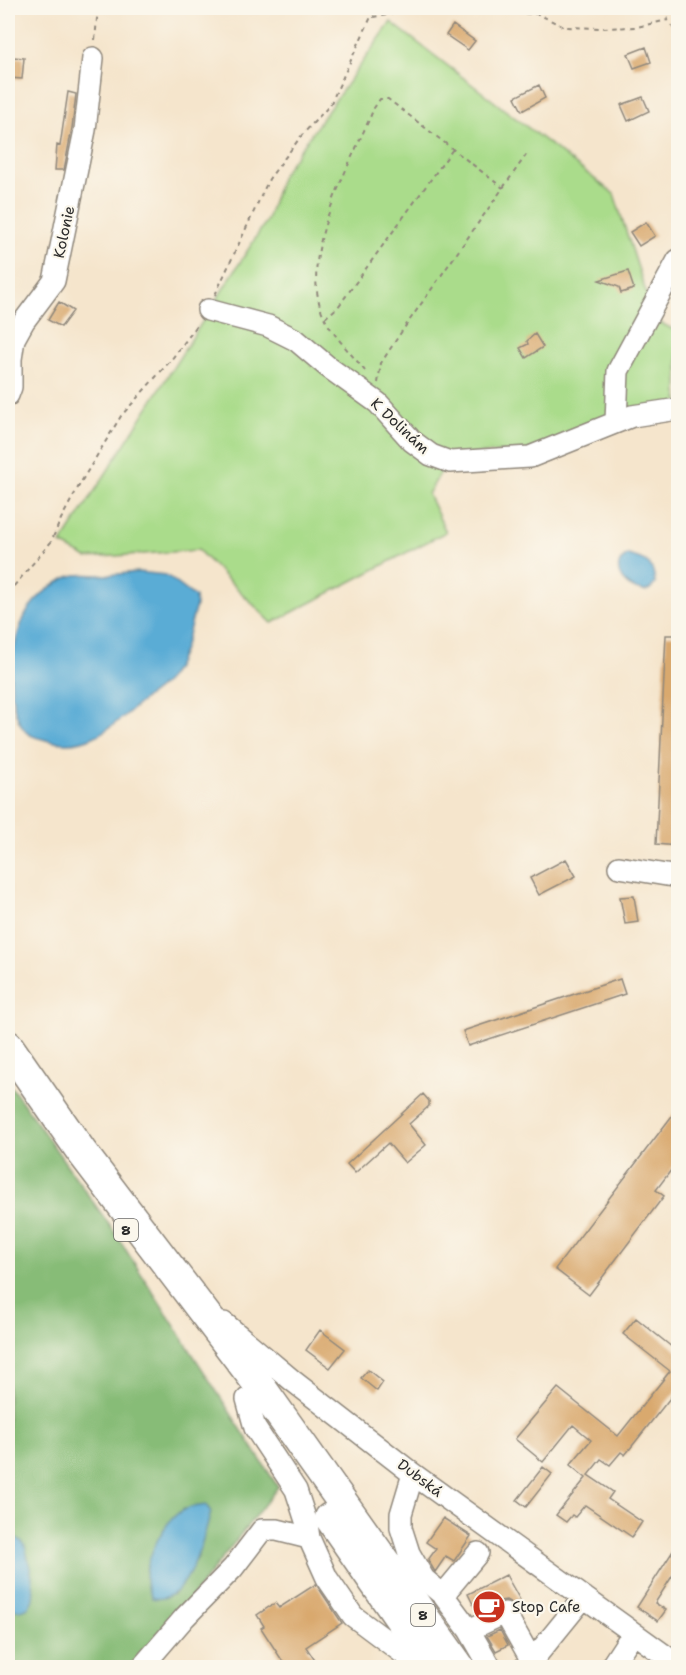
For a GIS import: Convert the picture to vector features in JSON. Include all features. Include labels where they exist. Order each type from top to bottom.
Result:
[{"type":"highway","name":"8","points":[[8,1046],[75,1143],[331,1484],[460,1668]]},
{"type":"highway","name":"8","points":[[8,1059],[110,1208],[247,1399],[434,1668]]},
{"type":"street","name":"Kolonie","points":[[8,395],[14,339],[24,321],[54,281],[85,130],[93,58]]},
{"type":"street","points":[[616,422],[618,371],[678,260]]},
{"type":"street","name":"K Dolinám","points":[[208,310],[268,326],[296,340],[328,367],[378,403],[412,441],[431,455],[450,462],[530,457],[632,416],[678,409]]},
{"type":"street","points":[[619,867],[678,877]]},
{"type":"street","name":"Dubská","points":[[175,1274],[260,1355],[413,1474],[678,1665]]},
{"type":"street","points":[[247,1399],[255,1428],[296,1490],[309,1538],[327,1578],[353,1616],[408,1657],[418,1668]]},
{"type":"street","points":[[413,1474],[401,1514],[401,1528],[409,1553],[424,1579],[443,1595],[469,1630],[491,1668]]},
{"type":"street","points":[[141,1668],[185,1617],[233,1568],[262,1530],[277,1530],[309,1538]]},
{"type":"street","points":[[443,1595],[478,1553]]},
{"type":"street","points":[[469,1630],[505,1612],[528,1664],[584,1597]]},
{"type":"street","points":[[610,1668],[633,1633]]},
{"type":"path","points":[[93,58],[98,8]]},
{"type":"path","points":[[379,8],[371,17],[426,9],[538,14],[564,27],[600,28],[637,27],[668,20]]},
{"type":"path","points":[[665,8],[668,20],[678,35]]},
{"type":"path","points":[[366,372],[325,318],[316,292],[315,270],[321,235],[374,108],[380,99],[388,99],[503,188]]},
{"type":"path","points":[[325,318],[338,307],[453,149]]},
{"type":"path","points":[[379,390],[378,376],[381,363],[529,151]]},
{"type":"green space","points":[[391,22],[614,194],[655,320],[678,332],[678,403],[529,450],[450,456],[428,494],[446,532],[272,623],[198,550],[87,558],[61,544],[267,220],[282,175]]},
{"type":"green space","points":[[8,1082],[115,1233],[278,1487],[137,1667],[8,1667],[8,1609],[13,1610],[8,1535]],"holes":[[[184,1509],[198,1557],[173,1595],[146,1571],[160,1537]]]},
{"type":"water","points":[[628,555],[645,561],[651,567],[655,584],[648,590],[636,589],[621,577],[619,565]]},
{"type":"water","points":[[138,572],[166,575],[195,597],[196,606],[183,650],[169,678],[110,727],[87,740],[61,743],[28,734],[18,719],[11,686],[14,648],[19,630],[34,602],[51,587],[71,576]]},
{"type":"water","points":[[206,1505],[211,1512],[199,1553],[185,1581],[176,1591],[165,1597],[152,1598],[146,1580],[149,1562],[157,1541],[176,1515],[191,1507]]},
{"type":"water","points":[[8,1535],[24,1544],[33,1584],[33,1599],[26,1608],[18,1610],[8,1609]]},
{"type":"building","points":[[453,25],[475,41],[468,50],[446,35]]},
{"type":"building","points":[[646,47],[651,62],[634,68],[628,54]]},
{"type":"building","points":[[12,57],[24,58],[22,79],[10,78]]},
{"type":"building","points":[[539,85],[545,98],[522,111],[515,97]]},
{"type":"building","points":[[68,92],[76,94],[72,128],[64,170],[55,170],[57,145],[60,146]]},
{"type":"building","points":[[643,97],[649,111],[628,121],[621,105]]},
{"type":"building","points":[[646,222],[655,236],[639,246],[630,232]]},
{"type":"building","points":[[628,271],[634,289],[621,293],[619,287],[599,280]]},
{"type":"building","points":[[59,302],[73,311],[61,327],[48,320]]},
{"type":"building","points":[[535,334],[543,347],[526,358],[520,348],[528,344],[527,341]]},
{"type":"building","points":[[666,635],[678,635],[677,846],[656,844]]},
{"type":"building","points":[[566,859],[576,876],[539,895],[530,878]]},
{"type":"building","points":[[634,896],[638,922],[625,924],[620,897]]},
{"type":"building","points":[[620,979],[625,994],[468,1046],[463,1031]]},
{"type":"building","points":[[423,1094],[429,1101],[429,1106],[409,1124],[426,1145],[405,1163],[388,1143],[355,1173],[347,1164]]},
{"type":"building","points":[[678,1108],[678,1161],[656,1190],[664,1196],[589,1295],[555,1269]]},
{"type":"building","points":[[636,1318],[678,1352],[678,1388],[625,1455],[621,1452],[610,1465],[601,1459],[588,1475],[613,1492],[608,1499],[642,1522],[632,1537],[585,1505],[575,1517],[572,1515],[566,1522],[556,1515],[586,1478],[570,1465],[591,1440],[573,1425],[543,1462],[515,1439],[558,1388],[618,1436],[670,1371],[623,1334]]},
{"type":"building","points":[[320,1330],[345,1349],[330,1368],[306,1350]]},
{"type":"building","points":[[368,1370],[383,1382],[377,1391],[361,1378]]},
{"type":"building","points":[[543,1467],[552,1474],[526,1507],[517,1500]]},
{"type":"building","points":[[443,1518],[471,1536],[454,1561],[446,1556],[435,1572],[428,1560],[436,1549],[426,1542]]},
{"type":"building","points":[[678,1543],[678,1567],[655,1603],[666,1610],[658,1621],[637,1607]]},
{"type":"building","points":[[506,1575],[520,1600],[513,1604],[506,1600],[500,1601],[477,1612],[468,1594]]},
{"type":"building","points":[[316,1584],[342,1623],[306,1647],[320,1668],[287,1668],[261,1628],[264,1626],[257,1615],[275,1603],[279,1608]]},
{"type":"building","points":[[500,1630],[508,1645],[496,1651],[487,1636]]},
{"type":"place","name":"Stop Cafe","points":[[489,1607]]}]
